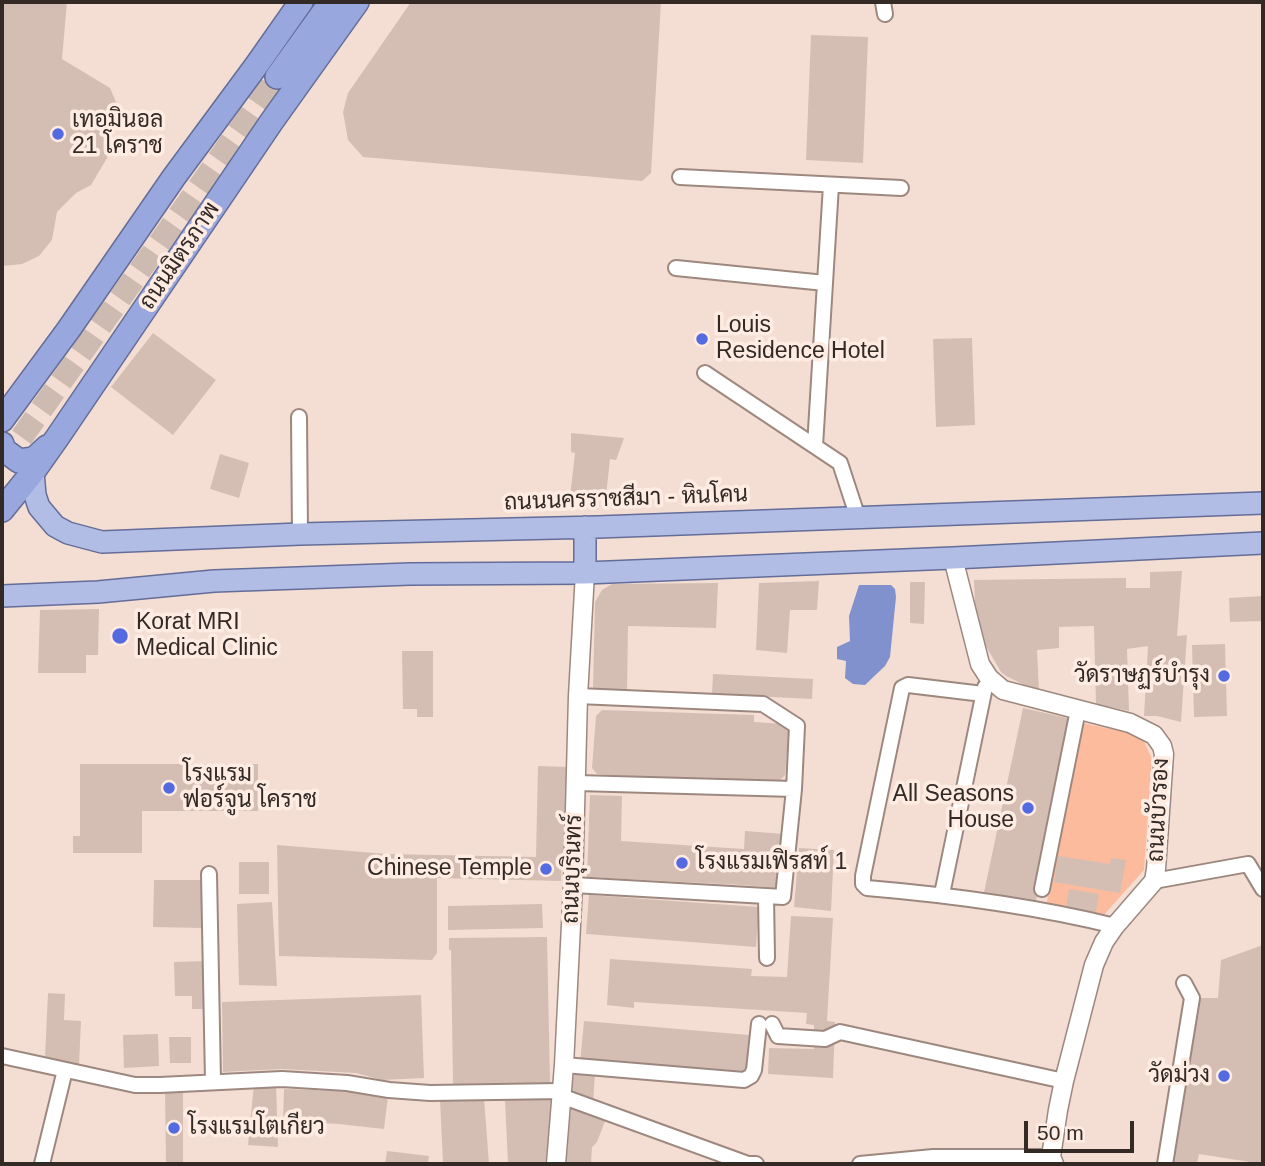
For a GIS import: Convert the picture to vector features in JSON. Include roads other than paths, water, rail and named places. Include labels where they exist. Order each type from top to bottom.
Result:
[{"type":"highway","points":[[2,437],[6,416],[301,2]]},
{"type":"highway","points":[[277,77],[331,2]]},
{"type":"highway","name":"ถนนมิตรภาพ","points":[[2,510],[57,438],[272,121],[357,2]]},
{"type":"highway","points":[[2,444],[4,450],[19,461],[34,458],[57,438]]},
{"type":"main road","name":"ถนนนครราชสีมา - หินโคน","points":[[33,472],[34,495],[39,507],[55,526],[68,533],[102,542],[1263,503]]},
{"type":"main road","points":[[585,527],[585,573]]},
{"type":"main road","points":[[2,596],[98,592],[227,580],[410,574],[585,573],[1263,543]]},
{"type":"street","points":[[680,177],[901,188]]},
{"type":"street","points":[[815,446],[831,185]]},
{"type":"street","points":[[676,268],[825,283]]},
{"type":"street","points":[[705,373],[840,463],[858,518]]},
{"type":"street","points":[[299,417],[300,534]]},
{"type":"street","points":[[942,894],[986,686],[953,558]]},
{"type":"street","name":"ถนนบุรินทร์","points":[[556,1164],[573,885],[578,696],[585,573]]},
{"type":"street","points":[[986,686],[908,685],[902,688],[863,884],[867,888],[942,894],[1086,918],[1115,926]]},
{"type":"street","name":"ถนนบัวรอง","points":[[986,686],[1130,723],[1154,735],[1164,754],[1154,881],[1115,926],[1094,965],[1064,1080],[1048,1162]]},
{"type":"street","points":[[573,885],[783,897],[794,789],[797,726],[764,704],[578,696]]},
{"type":"street","points":[[1042,889],[1079,710]]},
{"type":"street","points":[[576,783],[794,789]]},
{"type":"street","points":[[1154,881],[1248,864],[1263,889]]},
{"type":"street","points":[[209,874],[213,1082]]},
{"type":"street","points":[[766,896],[768,958]]},
{"type":"street","points":[[1165,1164],[1192,998],[1184,982]]},
{"type":"street","points":[[564,1065],[744,1080],[751,1076],[754,1070],[765,1024],[778,1036],[825,1039],[840,1032],[1064,1080]]},
{"type":"street","points":[[2,1056],[135,1085],[282,1079],[347,1083],[430,1093],[561,1093],[748,1164],[756,1164]]},
{"type":"street","points":[[43,1164],[65,1070]]},
{"type":"street","points":[[860,1164],[933,1157],[1048,1162]]},
{"type":"water","points":[[859,585],[891,585],[895,589],[896,597],[890,657],[885,666],[865,685],[853,684],[845,678],[846,661],[837,659],[837,647],[850,641],[849,616]]},
{"type":"tunnel","points":[[2,465],[277,77]]},
{"type":"place","name":"เทอมินอล 21 โคราช","points":[[58,134]]},
{"type":"place","name":"Louis Residence Hotel","points":[[702,339]]},
{"type":"place","name":"Korat MRI Medical Clinic","points":[[120,636]]},
{"type":"place","name":"วัดราษฏร์บำรุง","points":[[1224,676]]},
{"type":"place","name":"โรงแรม ฟอร์จูน โคราช","points":[[169,788]]},
{"type":"place","name":"All Seasons House","points":[[1028,808]]},
{"type":"place","name":"โรงแรมเฟิรสท์ 1","points":[[682,863]]},
{"type":"place","name":"Chinese Temple","points":[[546,869]]},
{"type":"place","name":"วัดม่วง","points":[[1224,1076]]},
{"type":"place","name":"โรงแรมโตเกียว","points":[[174,1128]]}]
